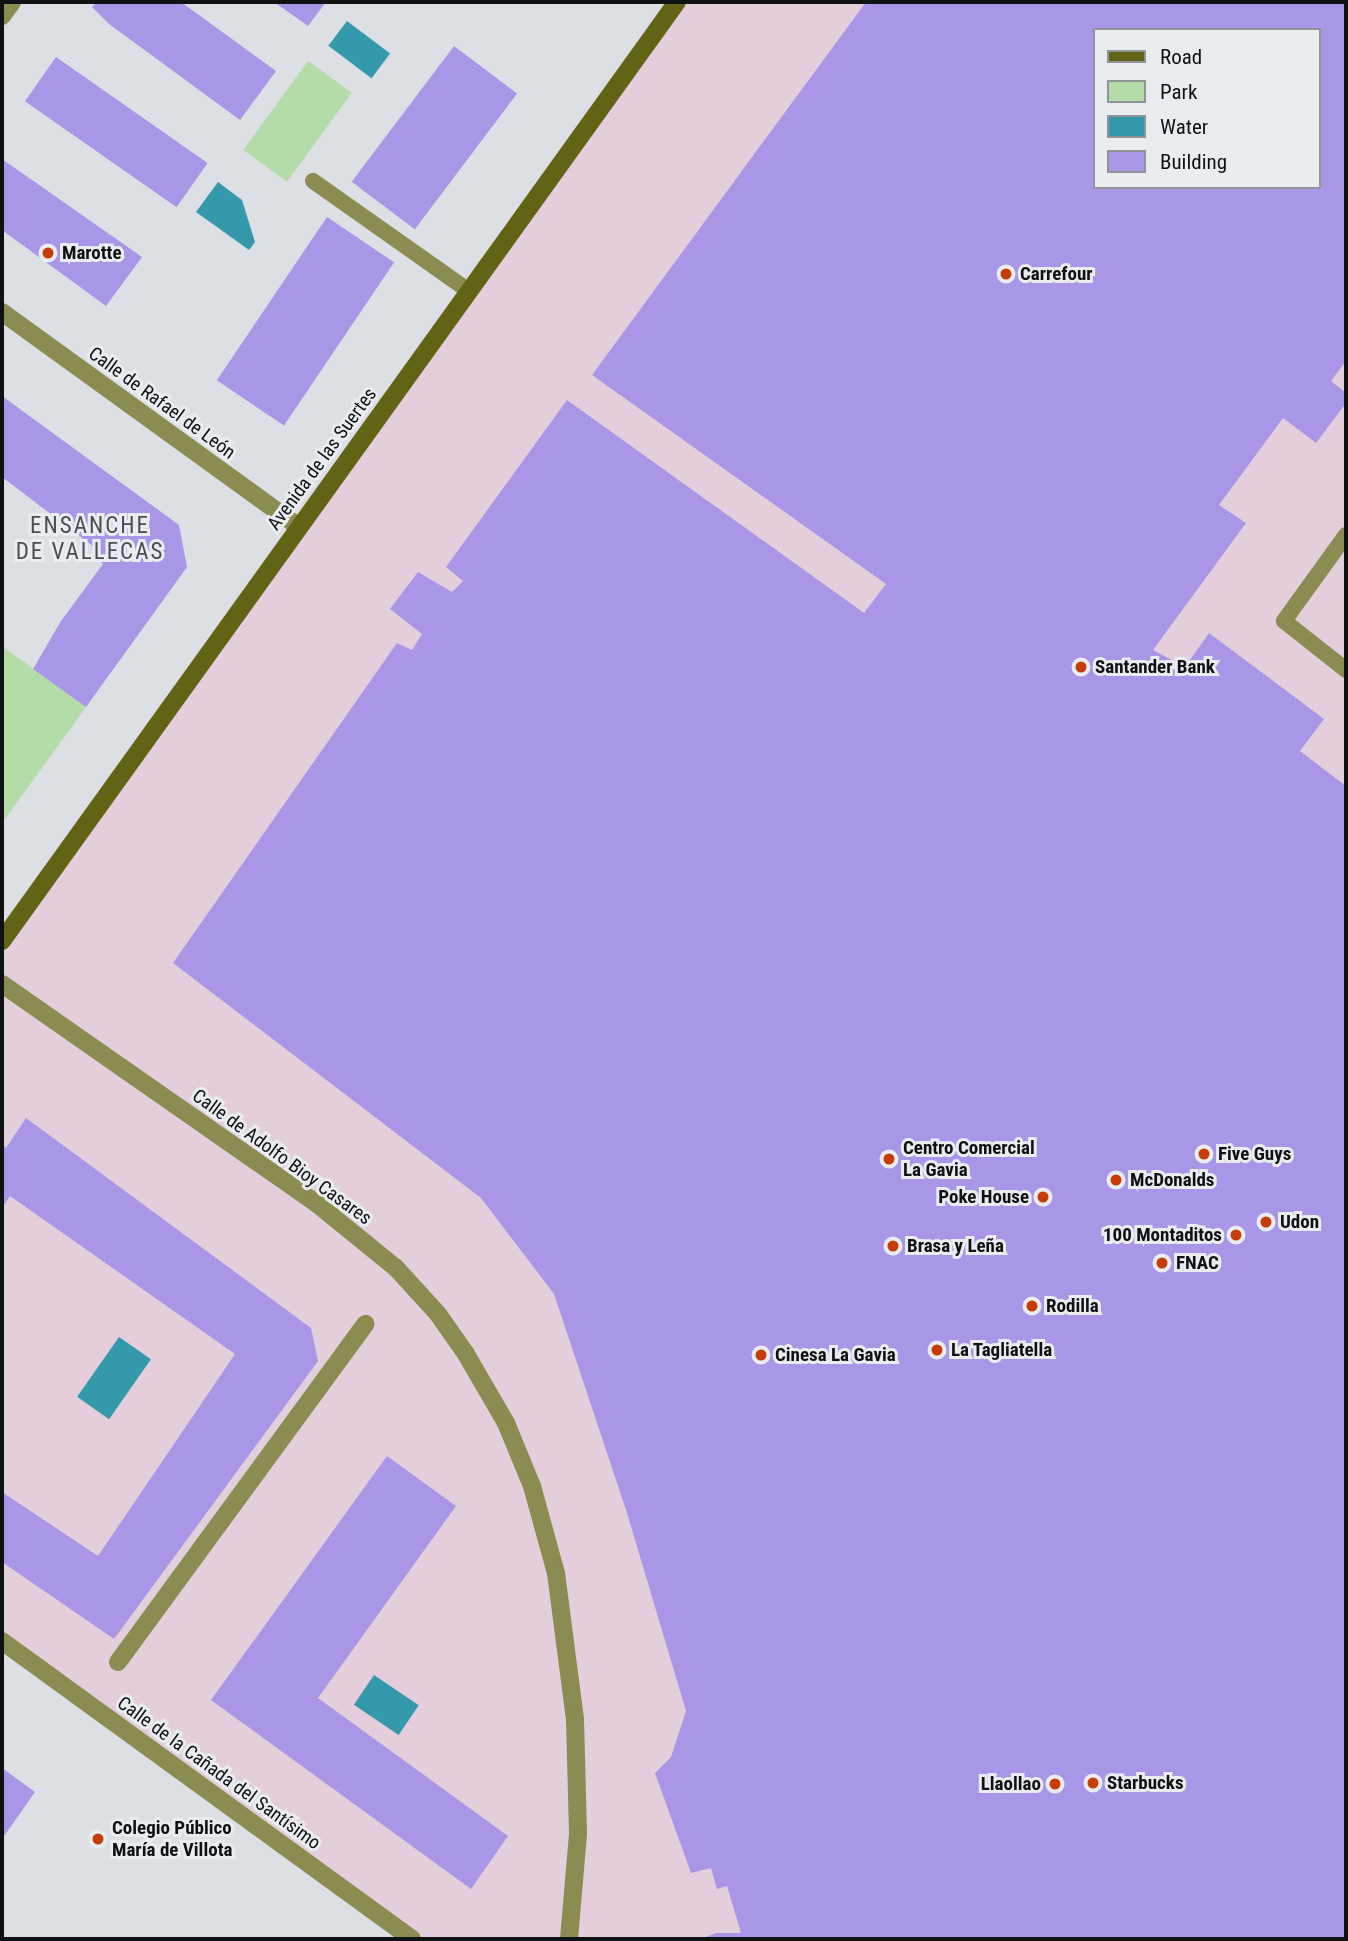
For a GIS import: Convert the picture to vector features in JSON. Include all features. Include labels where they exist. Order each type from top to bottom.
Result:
[{"type":"main road","name":"Avenida de las Suertes","points":[[2,941],[677,2]]},
{"type":"street","points":[[2,16],[12,2]]},
{"type":"street","name":"Calle de Rafael de León","points":[[2,312],[298,526]]},
{"type":"street","name":"Calle de Adolfo Bioy Casares","points":[[2,984],[316,1203],[396,1268],[438,1314],[466,1354],[506,1423],[531,1486],[556,1573],[575,1719],[578,1834],[569,1939]]},
{"type":"street","points":[[118,1662],[365,1324]]},
{"type":"street","name":"Calle de la Cañada del Santísimo","points":[[2,1641],[412,1939]]},
{"type":"lane","points":[[313,181],[469,291]]},
{"type":"lane","points":[[1346,535],[1284,621],[1346,670]]},
{"type":"shaded area","points":[[677,2],[1346,2],[1346,1939],[412,1939],[2,1641],[2,941]]},
{"type":"green space","points":[[308,61],[352,93],[287,182],[243,150]]},
{"type":"green space","points":[[2,646],[86,707],[2,823]]},
{"type":"water","points":[[347,21],[390,53],[371,78],[328,46]]},
{"type":"water","points":[[218,182],[242,200],[255,242],[249,250],[196,212]]},
{"type":"water","points":[[119,1337],[151,1359],[109,1419],[77,1397]]},
{"type":"water","points":[[374,1675],[419,1705],[399,1735],[354,1705]]},
{"type":"building","points":[[97,2],[181,2],[276,71],[240,120],[109,24],[92,7]]},
{"type":"building","points":[[274,2],[326,2],[308,26]]},
{"type":"building","name":"Centro Comercial La Gavia","points":[[866,2],[1346,2],[1346,361],[1331,381],[1346,393],[1346,403],[1316,443],[1283,418],[1219,505],[1246,523],[1153,650],[1185,667],[1209,633],[1324,719],[1300,751],[1346,786],[1346,1939],[701,1939],[716,1933],[741,1933],[727,1886],[717,1889],[711,1868],[691,1873],[655,1773],[671,1757],[686,1711],[627,1513],[554,1294],[481,1198],[173,963],[397,643],[412,650],[422,634],[390,609],[418,572],[452,592],[463,581],[446,567],[567,400],[864,613],[886,584],[592,375]]},
{"type":"building","points":[[454,46],[517,94],[415,229],[352,182]]},
{"type":"building","points":[[56,57],[208,163],[177,207],[25,101]]},
{"type":"building","points":[[2,159],[142,257],[106,306],[2,230]]},
{"type":"building","points":[[327,217],[394,262],[284,426],[217,380]]},
{"type":"building","points":[[2,396],[179,525],[187,567],[86,707],[33,669],[61,621],[103,564],[93,555],[98,550],[2,477]]},
{"type":"building","points":[[26,1118],[311,1328],[318,1361],[114,1639],[2,1562],[2,1492],[98,1556],[235,1354],[10,1196],[2,1208],[2,1145],[6,1148]]},
{"type":"building","points":[[387,1456],[456,1506],[318,1698],[508,1836],[471,1889],[211,1700]]},
{"type":"building","points":[[2,1768],[35,1792],[2,1839]]},
{"type":"place","name":"Marotte","points":[[48,253]]},
{"type":"place","name":"Carrefour","points":[[1006,274]]},
{"type":"place","name":"Santander Bank","points":[[1081,667]]},
{"type":"place","name":"Five Guys","points":[[1204,1154]]},
{"type":"place","name":"Centro Comercial La Gavia","points":[[889,1159]]},
{"type":"place","name":"McDonalds","points":[[1116,1180]]},
{"type":"place","name":"Poke House","points":[[1043,1197]]},
{"type":"place","name":"Udon","points":[[1266,1222]]},
{"type":"place","name":"100 Montaditos","points":[[1236,1235]]},
{"type":"place","name":"Brasa y Leña","points":[[893,1246]]},
{"type":"place","name":"FNAC","points":[[1162,1263]]},
{"type":"place","name":"Rodilla","points":[[1032,1306]]},
{"type":"place","name":"La Tagliatella","points":[[937,1350]]},
{"type":"place","name":"Cinesa La Gavia","points":[[761,1355]]},
{"type":"place","name":"Starbucks","points":[[1093,1783]]},
{"type":"place","name":"Llaollao","points":[[1055,1784]]},
{"type":"place","name":"Colegio Público María de Villota","points":[[98,1839]]},
{"type":"district","name":"ENSANCHE DE VALLECAS","points":[[90,539]]}]
